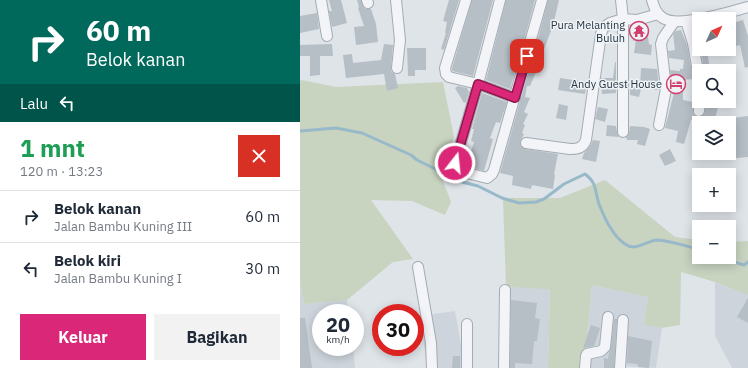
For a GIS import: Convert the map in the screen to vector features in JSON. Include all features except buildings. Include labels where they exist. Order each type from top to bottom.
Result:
[{"type":"street","points":[[321,0],[327,36]]},
{"type":"street","points":[[396,0],[400,40],[397,68]]},
{"type":"street","points":[[466,0],[444,72],[449,77],[478,84],[515,98]]},
{"type":"street","points":[[500,0],[455,163],[456,168],[459,171],[487,178],[492,174],[542,0]]},
{"type":"street","points":[[621,0],[623,19],[623,132]]},
{"type":"street","points":[[652,0],[658,14],[667,20],[674,22],[686,21],[748,8]]},
{"type":"street","points":[[526,143],[570,149],[576,149],[584,145],[586,140],[601,34],[606,25],[623,19],[637,20],[658,14]]},
{"type":"street","points":[[686,21],[693,43],[697,64]]},
{"type":"street","points":[[659,125],[666,89],[661,44],[663,38],[674,22]]},
{"type":"street","points":[[418,268],[431,343],[432,368]]},
{"type":"street","points":[[504,368],[505,290]]},
{"type":"street","points":[[585,368],[587,354],[601,351],[605,347],[608,317]]},
{"type":"street","points":[[620,368],[623,320]]},
{"type":"street","points":[[467,324],[467,368]]},
{"type":"shaded area","points":[[300,281],[304,304],[347,300],[347,304],[312,304],[312,356],[354,356],[355,368],[300,368]]},
{"type":"shaded area","points":[[715,282],[748,295],[748,368],[732,368],[715,336]]},
{"type":"shaded area","points":[[592,285],[648,297],[644,325],[662,328],[656,368],[619,366],[619,368],[584,368]]},
{"type":"shaded area","points":[[506,287],[550,288],[548,368],[504,368]]},
{"type":"shaded area","points":[[455,311],[465,368],[427,368],[424,346],[424,315]]},
{"type":"green space","points":[[302,80],[336,87],[443,82],[454,137],[443,181],[451,202],[445,215],[412,201],[371,200],[413,259],[393,262],[347,300],[304,304],[300,281],[300,81]]},
{"type":"green space","points":[[605,180],[675,237],[692,239],[692,264],[736,264],[736,242],[748,241],[748,295],[715,282],[681,272],[680,325],[662,328],[644,325],[648,297],[592,285],[584,368],[548,368],[550,289],[506,287],[503,198],[560,198]]},
{"type":"waterway","points":[[300,131],[336,128],[362,133],[411,155],[417,160],[462,182],[478,186],[502,198],[519,203],[536,202],[544,199],[564,184],[585,174],[594,184],[597,199],[609,226],[625,244],[637,247],[653,241],[661,240],[692,247]]},
{"type":"waterway","points":[[736,263],[744,265],[748,262]]},
{"type":"place","name":"Pura Melanting Buluh","points":[[639,31]]},
{"type":"place","name":"Andy Guest House","points":[[676,84]]},
{"type":"route","points":[[455,163],[478,84],[515,98],[527,56]]}]
